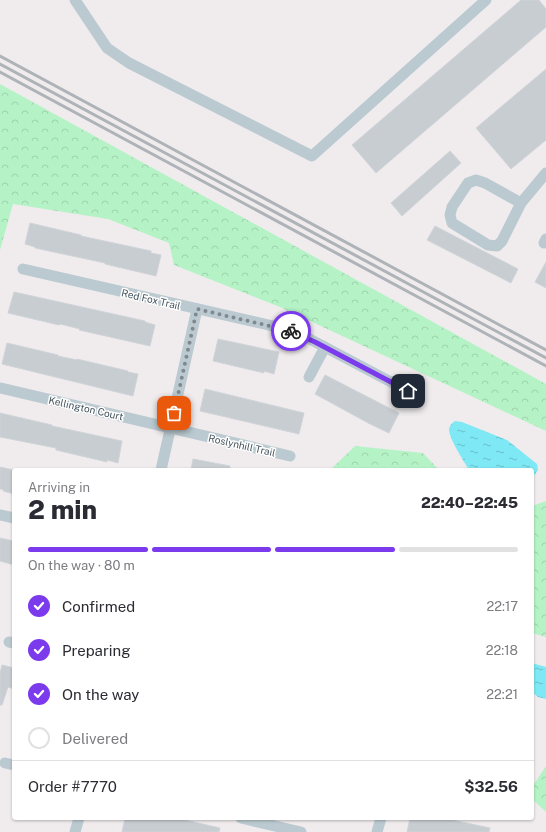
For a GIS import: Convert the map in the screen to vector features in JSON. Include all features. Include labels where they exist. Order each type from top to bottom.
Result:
[{"type":"street","points":[[75,0],[107,48],[129,63],[312,156],[486,0]]},
{"type":"street","points":[[521,204],[485,183],[476,180],[468,184],[452,207],[450,215],[452,223],[488,245],[497,246],[502,241],[521,204],[546,173]]},
{"type":"street","name":"Red Fox Trail","points":[[23,269],[286,329],[304,336],[408,391]]},
{"type":"street","points":[[161,468],[197,309]]},
{"type":"street","points":[[309,378],[325,347]]},
{"type":"street","name":"Kellington Court","points":[[1,388],[171,428]]},
{"type":"street","name":"Roslynhill Trail","points":[[171,428],[290,456]]},
{"type":"street","points":[[0,515],[12,518]]},
{"type":"street","points":[[75,832],[78,820]]},
{"type":"street","points":[[250,820],[301,832]]},
{"type":"street","points":[[377,832],[380,820]]},
{"type":"green space","points":[[0,84],[546,384],[546,431],[280,307],[174,265],[169,243],[108,219],[13,204],[0,250]]},
{"type":"green space","points":[[355,446],[423,453],[437,468],[332,468]]},
{"type":"green space","points":[[546,501],[546,637],[534,634],[534,505]]},
{"type":"green space","points":[[546,766],[546,812],[534,801],[534,784]]},
{"type":"water","points":[[455,421],[462,422],[507,440],[537,464],[538,470],[534,475],[534,468],[468,468],[454,444],[450,433],[449,429]]},
{"type":"water","points":[[534,664],[546,667],[546,699],[538,697],[534,694]]},
{"type":"building","points":[[521,0],[539,0],[546,9],[546,27],[376,173],[352,145]]},
{"type":"building","points":[[546,69],[546,140],[511,169],[476,128]]},
{"type":"building","points":[[450,151],[461,163],[402,216],[391,203]]},
{"type":"building","points":[[30,223],[151,251],[151,253],[161,255],[156,276],[35,248],[25,244]]},
{"type":"building","points":[[435,226],[518,269],[511,283],[427,240]]},
{"type":"building","points":[[546,262],[546,288],[535,282]]},
{"type":"building","points":[[14,292],[145,321],[155,325],[150,346],[8,313]]},
{"type":"building","points":[[218,339],[279,352],[274,374],[213,361]]},
{"type":"building","points":[[7,343],[138,374],[133,396],[2,364]]},
{"type":"building","points":[[325,375],[399,413],[389,433],[315,394]]},
{"type":"building","points":[[205,389],[304,413],[299,434],[200,411]]},
{"type":"building","points":[[0,413],[122,441],[118,463],[107,460],[107,462],[56,450],[56,448],[0,437]]},
{"type":"building","points":[[193,459],[230,466],[230,468],[191,468]]},
{"type":"building","points":[[0,467],[12,470],[12,493],[0,489]]},
{"type":"building","points":[[0,538],[12,541],[12,564],[0,561]]},
{"type":"building","points":[[2,665],[12,668],[12,688],[8,687],[2,705],[0,705],[0,673]]},
{"type":"building","points":[[125,820],[185,820],[220,828],[219,832],[122,832]]},
{"type":"building","points":[[410,820],[452,820],[490,828],[489,832],[407,832]]},
{"type":"railway","points":[[0,56],[546,350]]},
{"type":"railway","points":[[0,64],[546,358]]},
{"type":"railway","points":[[0,72],[546,366]]},
{"type":"way so far","points":[[174,413],[197,309],[291,331]]},
{"type":"route","points":[[291,331],[304,336],[408,391]]}]
